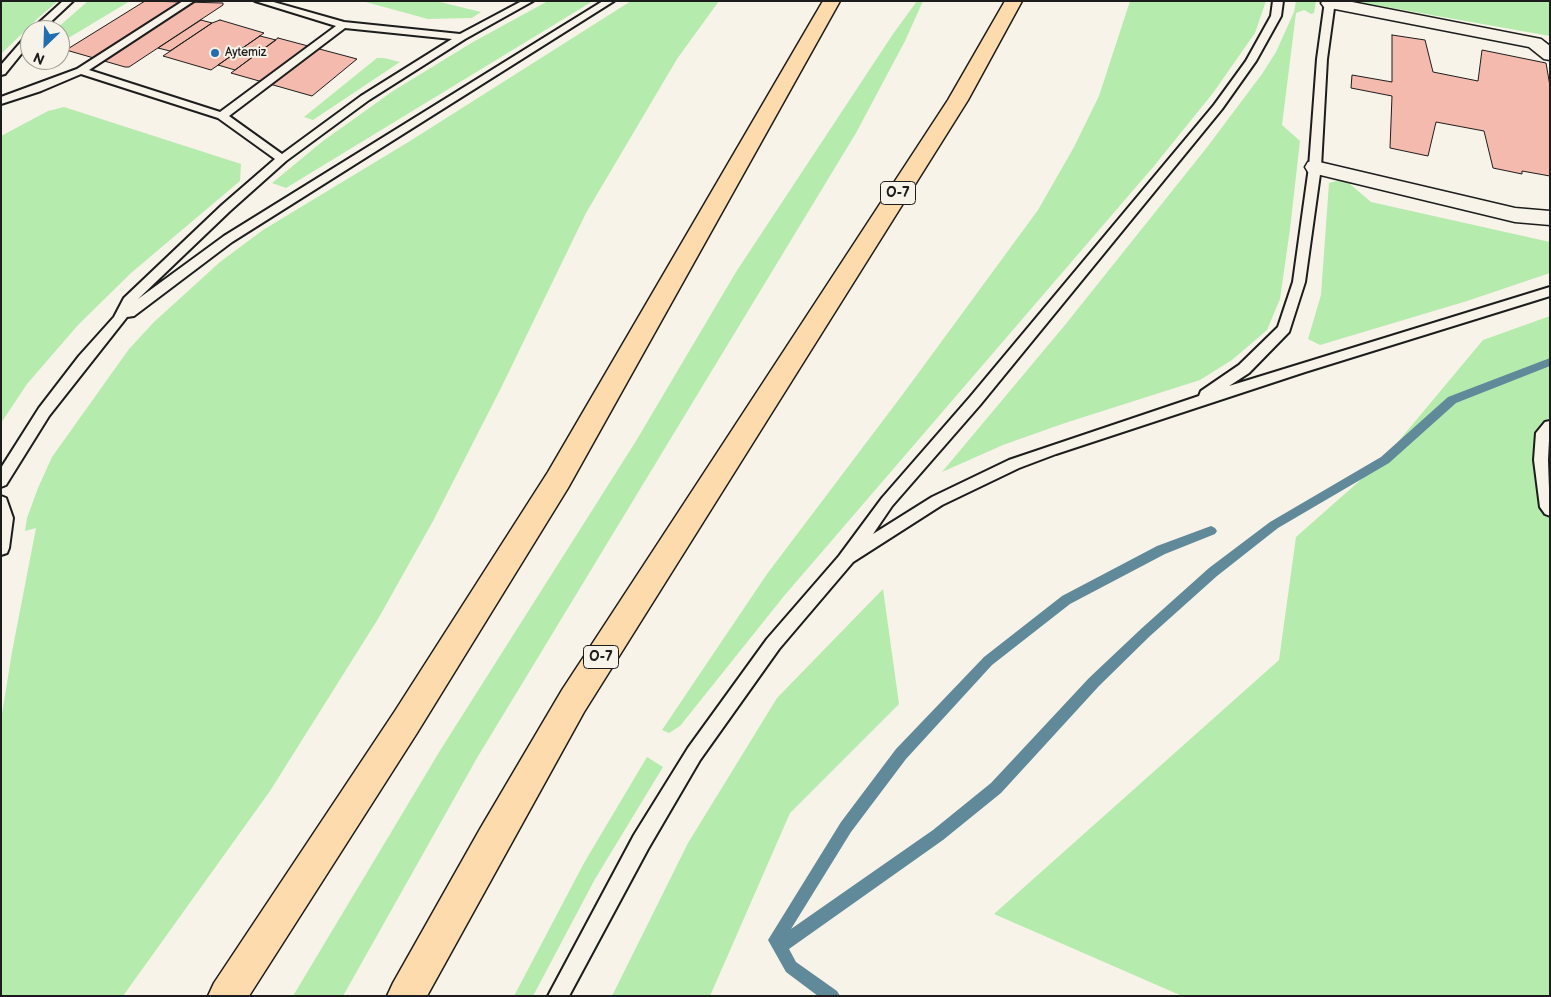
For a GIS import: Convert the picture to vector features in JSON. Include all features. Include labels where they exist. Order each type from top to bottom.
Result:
[{"type":"highway","points":[[228,996],[406,722],[558,480],[832,1]]},
{"type":"highway","name":"O-7","points":[[406,996],[492,841],[573,701],[958,100],[1014,1]]},
{"type":"street","points":[[1330,2],[1535,43],[1550,55]]},
{"type":"street","points":[[1315,167],[1515,215],[1550,218]]},
{"type":"lane","points":[[47,20],[69,1]]},
{"type":"lane","points":[[1,101],[81,71],[190,1]]},
{"type":"lane","points":[[259,1],[343,25],[462,37]]},
{"type":"lane","points":[[1,481],[44,412],[84,360],[119,320],[130,301],[226,208],[282,159],[365,98],[462,37],[529,1]]},
{"type":"lane","points":[[119,320],[236,234],[610,1]]},
{"type":"lane","points":[[558,996],[640,842],[694,754],[773,644],[845,561],[887,502],[988,386],[1218,107],[1251,61],[1276,16],[1278,1]]},
{"type":"lane","points":[[1190,406],[1244,369],[1284,329],[1299,282],[1315,167],[1322,59],[1330,2]]},
{"type":"lane","points":[[222,116],[343,25]]},
{"type":"lane","points":[[1,72],[20,49]]},
{"type":"lane","points":[[81,71],[222,116],[282,159]]},
{"type":"lane","points":[[845,561],[937,501],[1014,464],[1300,368],[1550,291]]},
{"type":"lane","points":[[1550,426],[1543,433],[1541,460],[1550,510]]},
{"type":"lane","points":[[1,502],[5,518],[1,548]]},
{"type":"green space","points":[[1,1],[58,1],[36,20],[20,20],[20,36],[1,54]]},
{"type":"green space","points":[[88,1],[130,1],[70,37],[70,20],[66,20]]},
{"type":"green space","points":[[362,1],[436,1],[481,12],[472,18],[428,19]]},
{"type":"green space","points":[[548,1],[593,1],[286,188],[272,183],[323,141],[393,91],[473,42]]},
{"type":"green space","points":[[631,1],[719,1],[677,59],[586,213],[501,388],[433,521],[378,619],[270,791],[123,996],[1,996],[1,720],[36,528],[25,531],[27,518],[52,457],[129,349],[154,322],[220,262],[263,230],[410,141]]},
{"type":"green space","points":[[917,1],[923,1],[905,41],[856,133],[477,758],[343,996],[293,996],[441,749],[636,441],[736,272],[893,34]]},
{"type":"green space","points":[[1130,1],[1266,1],[1255,33],[1213,93],[1154,166],[784,596],[680,726],[669,733],[662,730],[767,574],[903,394],[1038,210],[1074,147],[1099,96]]},
{"type":"green space","points":[[1296,1],[1316,1],[1314,13],[1311,14],[1304,10],[1296,13],[1282,125],[1300,141],[1280,299],[1267,330],[1232,360],[1200,380],[1003,445],[942,472],[1065,325],[1208,146],[1262,74],[1276,52],[1294,12]]},
{"type":"green space","points":[[1361,1],[1550,2],[1550,36],[1364,3]]},
{"type":"green space","points":[[377,58],[400,62],[313,120],[304,117]]},
{"type":"green space","points":[[64,107],[241,164],[240,181],[131,273],[78,325],[27,384],[1,423],[1,136],[48,111]]},
{"type":"green space","points":[[1344,179],[1371,202],[1550,242],[1550,273],[1467,301],[1320,345],[1308,339],[1321,295],[1329,183]]},
{"type":"green space","points":[[1550,316],[1550,996],[1182,996],[994,914],[1279,660],[1296,537],[1382,461],[1483,340]]},
{"type":"green space","points":[[883,589],[899,704],[790,813],[710,996],[612,996],[688,843],[777,698]]},
{"type":"green space","points":[[647,757],[663,767],[595,879],[533,996],[514,996],[584,863]]},
{"type":"building","points":[[145,1],[223,3],[223,5],[129,67],[70,51],[70,48]]},
{"type":"building","points":[[201,20],[212,23],[170,51],[158,48]]},
{"type":"building","points":[[220,20],[264,33],[211,70],[163,56],[212,23]]},
{"type":"building","points":[[1392,35],[1425,40],[1433,72],[1478,81],[1482,50],[1546,63],[1550,86],[1550,176],[1522,171],[1522,174],[1493,168],[1484,131],[1436,122],[1428,156],[1390,148],[1392,96],[1351,88],[1352,75],[1392,82]]},
{"type":"building","points":[[260,36],[276,40],[235,70],[218,65]]},
{"type":"building","points":[[278,38],[357,59],[312,96],[231,73]]},
{"type":"waterway","points":[[780,946],[938,835],[996,788],[1094,682],[1146,632],[1213,572],[1274,525],[1385,460],[1452,400],[1550,362]]},
{"type":"waterway","points":[[832,996],[791,967],[776,940],[846,827],[901,754],[988,661],[1066,600],[1161,550],[1211,531]]},
{"type":"place","name":"Aytemiz","points":[[215,53]]}]
